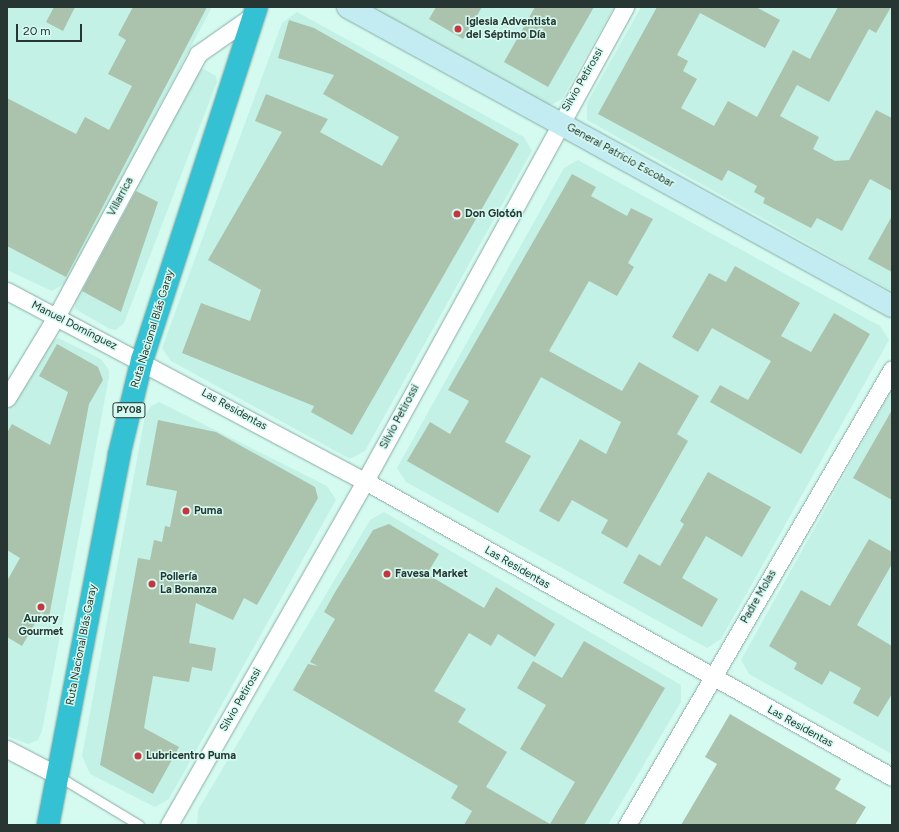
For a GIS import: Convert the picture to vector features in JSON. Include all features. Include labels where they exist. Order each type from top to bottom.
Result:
[{"type":"highway","name":"Ruta Nacional Blás Garay","points":[[48,825],[118,455],[142,360],[256,10]]},
{"type":"street","name":"General Patricio Escobar","points":[[348,7],[892,306]]},
{"type":"street","name":"Silvio Petirossi","points":[[169,825],[365,481],[559,123],[625,7]]},
{"type":"street","name":"Villarrica","points":[[7,398],[56,317],[198,54],[256,10]]},
{"type":"street","name":"Manuel Domínguez","points":[[7,291],[142,360]]},
{"type":"street","name":"Las Residentas","points":[[142,360],[365,481],[712,679],[892,777]]},
{"type":"street","name":"Padre Molas","points":[[627,825],[892,370]]},
{"type":"street","points":[[7,749],[57,775]]},
{"type":"lane","points":[[57,775],[139,825]]},
{"type":"shaded area","points":[[7,7],[212,7],[66,283],[52,291],[7,270]]},
{"type":"shaded area","points":[[367,7],[614,7],[562,99],[547,107]]},
{"type":"shaded area","points":[[641,7],[892,7],[892,291],[587,120],[587,103]]},
{"type":"shaded area","points":[[297,12],[524,137],[532,151],[365,451],[350,459],[171,361],[162,348],[282,23]]},
{"type":"shaded area","points":[[204,69],[216,76],[217,82],[124,323],[116,330],[110,329],[75,309],[75,299],[198,70]]},
{"type":"shaded area","points":[[578,160],[880,326],[889,340],[721,639],[707,648],[406,482],[397,468],[564,168]]},
{"type":"shaded area","points":[[58,338],[101,359],[109,370],[109,377],[42,731],[38,740],[28,744],[7,736],[7,412],[44,347]]},
{"type":"shaded area","points":[[892,389],[892,754],[749,674],[741,660]]},
{"type":"shaded area","points":[[159,402],[327,486],[336,500],[169,799],[155,807],[90,774],[82,756],[145,416],[150,407]]},
{"type":"shaded area","points":[[384,512],[681,685],[681,702],[608,825],[197,825],[198,810],[370,520]]},
{"type":"building","points":[[54,7],[75,7],[63,31],[46,22]]},
{"type":"building","points":[[133,7],[207,7],[66,277],[7,246],[7,98],[76,134],[85,117],[109,130],[132,86],[108,74],[126,40],[118,35]]},
{"type":"building","name":"Iglesia Adventista del Séptimo Día","points":[[436,7],[482,7],[463,39],[429,19]]},
{"type":"building","points":[[535,7],[594,7],[548,87],[504,62]]},
{"type":"building","points":[[657,7],[756,7],[780,20],[765,48],[700,13],[677,55],[688,61],[683,71],[697,79],[681,108],[714,126],[728,101],[757,117],[793,50],[810,59],[838,7],[891,7],[876,33],[869,29],[829,102],[797,85],[780,116],[819,137],[813,149],[835,161],[849,160],[876,110],[892,118],[892,191],[870,179],[842,231],[817,218],[811,228],[763,203],[765,198],[754,192],[757,186],[728,170],[722,181],[598,114]]},
{"type":"building","points":[[289,20],[314,28],[519,144],[352,435],[311,412],[314,406],[182,353],[201,303],[250,321],[261,290],[208,260],[282,132],[255,121],[266,94],[328,119],[320,132],[382,166],[399,137],[323,94],[334,75],[278,58]]},
{"type":"building","points":[[572,174],[596,187],[591,196],[627,216],[631,208],[653,219],[628,263],[634,267],[617,296],[589,281],[549,351],[622,391],[639,362],[699,396],[677,434],[688,441],[627,548],[601,533],[608,520],[572,500],[559,522],[539,511],[580,439],[606,454],[621,422],[541,377],[505,442],[531,456],[498,513],[407,461],[430,422],[450,434],[469,401],[448,390]]},
{"type":"building","points":[[136,191],[158,202],[121,312],[82,291]]},
{"type":"building","points":[[892,216],[892,272],[868,259]]},
{"type":"building","points":[[735,266],[800,303],[781,336],[811,352],[834,313],[870,334],[801,454],[710,402],[720,385],[748,400],[771,361],[712,328],[698,352],[672,337],[709,273],[726,282]]},
{"type":"building","points":[[57,344],[98,367],[103,380],[89,404],[49,617],[41,613],[22,646],[7,637],[7,581],[20,558],[7,550],[7,433],[12,424],[50,445],[68,392],[39,376]]},
{"type":"building","points":[[892,410],[892,500],[853,478]]},
{"type":"building","points":[[158,420],[216,432],[315,487],[318,498],[257,605],[244,598],[233,620],[196,603],[189,643],[216,648],[212,671],[192,667],[189,682],[153,676],[144,728],[179,747],[153,794],[100,765],[138,558],[150,560],[154,540],[162,542],[165,526],[170,527],[177,491],[146,485]]},
{"type":"building","points":[[708,472],[771,507],[742,557],[706,536],[682,578],[718,599],[702,627],[623,583],[639,554],[660,566],[684,524],[680,521]]},
{"type":"building","points":[[389,524],[439,554],[427,574],[484,608],[496,587],[555,624],[535,657],[498,634],[491,646],[469,633],[434,691],[466,709],[458,722],[507,752],[486,787],[550,824],[575,782],[520,749],[546,705],[517,688],[533,661],[562,678],[584,641],[665,688],[584,825],[464,825],[472,811],[451,798],[458,786],[293,690],[308,664],[318,666],[310,662],[335,619],[324,612],[334,594],[373,530]]},
{"type":"building","points":[[869,539],[892,552],[892,564],[857,625],[892,646],[892,694],[878,717],[853,703],[861,688],[830,671],[822,685],[794,669],[797,663],[769,646],[801,590],[830,606]]},
{"type":"building","points":[[730,714],[841,779],[835,789],[866,807],[855,825],[681,825],[717,764],[705,757]]},
{"type":"place","name":"Iglesia Adventista del Séptimo Día","points":[[458,29]]},
{"type":"place","name":"Don Glotón","points":[[457,214]]},
{"type":"place","name":"Puma","points":[[186,511]]},
{"type":"place","name":"Favesa Market","points":[[387,574]]},
{"type":"place","name":"Pollería La Bonanza","points":[[152,584]]},
{"type":"place","name":"Aurory Gourmet","points":[[41,607]]},
{"type":"place","name":"Lubricentro Puma","points":[[138,756]]}]
